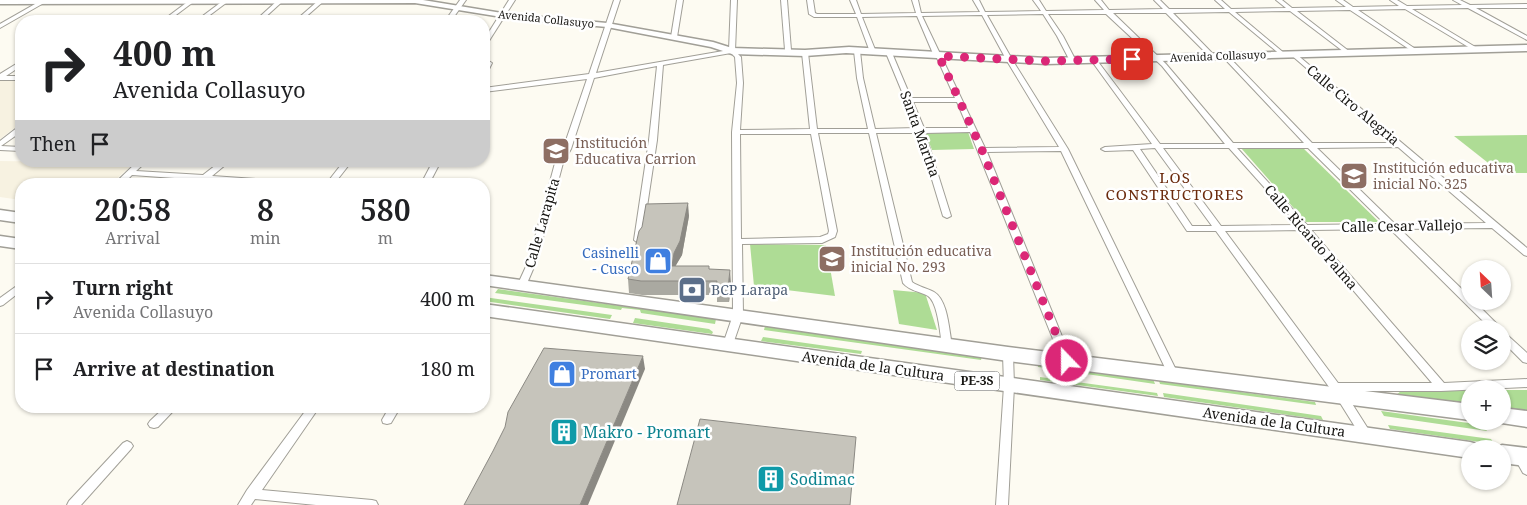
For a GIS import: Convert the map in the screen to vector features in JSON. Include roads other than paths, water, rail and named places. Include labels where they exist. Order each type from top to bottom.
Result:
[{"type":"highway","points":[[0,215],[15,217]]},
{"type":"highway","points":[[0,241],[15,243]]},
{"type":"highway","name":"PE-3S","points":[[490,281],[1008,354],[1338,391],[1461,411]]},
{"type":"highway","name":"Avenida de la Cultura","points":[[490,311],[1008,386],[1461,449]]},
{"type":"highway","points":[[1511,417],[1527,420]]},
{"type":"street","points":[[207,15],[227,0]]},
{"type":"street","points":[[305,15],[322,0]]},
{"type":"street","points":[[452,15],[463,0]]},
{"type":"street","points":[[490,34],[512,0]]},
{"type":"street","name":"Calle Larapita","points":[[522,286],[532,260],[561,157],[567,149],[607,25],[617,0]]},
{"type":"street","points":[[674,37],[680,0]]},
{"type":"street","points":[[728,344],[738,315],[736,132],[740,83],[738,57],[732,49],[734,0]]},
{"type":"street","points":[[737,242],[822,240],[832,235],[833,231],[814,132],[784,0]]},
{"type":"street","points":[[810,0],[814,16],[1527,4]]},
{"type":"street","points":[[853,0],[873,52]]},
{"type":"street","points":[[915,0],[919,15],[982,150],[1067,361]]},
{"type":"street","points":[[976,0],[1010,61],[1064,149],[1173,374]]},
{"type":"street","points":[[1036,0],[1060,36],[1073,61]]},
{"type":"street","name":"Calle Ricardo Palma","points":[[1098,0],[1156,59],[1230,146],[1305,228],[1441,387]]},
{"type":"street","points":[[1157,0],[1212,56]]},
{"type":"street","points":[[1218,0],[1282,54]]},
{"type":"street","points":[[1279,0],[1348,52]]},
{"type":"street","points":[[1339,0],[1415,51]]},
{"type":"street","points":[[1393,0],[1475,49]]},
{"type":"street","points":[[1456,0],[1527,38]]},
{"type":"street","points":[[1519,0],[1527,4]]},
{"type":"street","points":[[20,15],[45,1]]},
{"type":"street","points":[[173,15],[192,1]]},
{"type":"street","points":[[265,15],[280,1]]},
{"type":"street","name":"Avenida Collasuyo","points":[[0,2],[415,1],[502,15],[607,25],[732,49],[853,51],[1010,61],[1156,59],[1527,48]]},
{"type":"street","points":[[0,26],[15,18]]},
{"type":"street","points":[[490,89],[592,76],[732,49]]},
{"type":"street","name":"Avenida Collasuyo","points":[[732,49],[796,51]]},
{"type":"street","points":[[853,51],[908,283],[913,288],[933,295],[938,303],[947,345]]},
{"type":"street","name":"Santa Martha","points":[[889,54],[920,130],[947,216]]},
{"type":"street","name":"Calle Ciro Alegria","points":[[1293,54],[1527,253]]},
{"type":"street","points":[[1225,56],[1310,145],[1488,320]]},
{"type":"street","points":[[1094,60],[1338,391],[1366,435]]},
{"type":"street","points":[[638,241],[653,140],[660,64]]},
{"type":"street","points":[[0,78],[15,67]]},
{"type":"street","points":[[0,78],[15,78]]},
{"type":"street","points":[[908,100],[959,100]]},
{"type":"street","points":[[736,132],[973,130]]},
{"type":"street","points":[[0,144],[15,133]]},
{"type":"street","points":[[1105,149],[1157,146],[1400,145]]},
{"type":"street","name":"Calle Cesar Vallejo","points":[[1135,147],[1190,229],[1495,225]]},
{"type":"street","points":[[0,148],[15,149]]},
{"type":"street","points":[[982,150],[1064,149]]},
{"type":"street","points":[[125,178],[136,167]]},
{"type":"street","points":[[130,173],[205,178],[219,167]]},
{"type":"street","points":[[335,178],[343,167]]},
{"type":"street","points":[[0,302],[15,291]]},
{"type":"street","points":[[1511,344],[1527,359]]},
{"type":"street","points":[[1002,505],[1008,354]]},
{"type":"street","points":[[1338,391],[1527,383]]},
{"type":"street","points":[[154,424],[166,413]]},
{"type":"street","points":[[244,505],[310,413]]},
{"type":"street","points":[[387,420],[392,413]]},
{"type":"street","points":[[73,505],[127,446]]},
{"type":"street","points":[[251,494],[372,505]]},
{"type":"place","name":"Institución Educativa Carrion","points":[[556,151]]},
{"type":"place","name":"Institución educativa inicial No. 325","points":[[1354,176]]},
{"type":"place","name":"Institución educativa inicial No. 293","points":[[832,259]]},
{"type":"place","name":"Casinelli - Cusco","points":[[658,261]]},
{"type":"place","name":"BCP Larapa","points":[[692,290]]},
{"type":"place","name":"Promart","points":[[562,374]]},
{"type":"place","name":"Makro - Promart","points":[[564,432]]},
{"type":"place","name":"Sodimac","points":[[771,479]]},
{"type":"district","name":"LOS CONSTRUCTORES","points":[[1175,186]]}]
